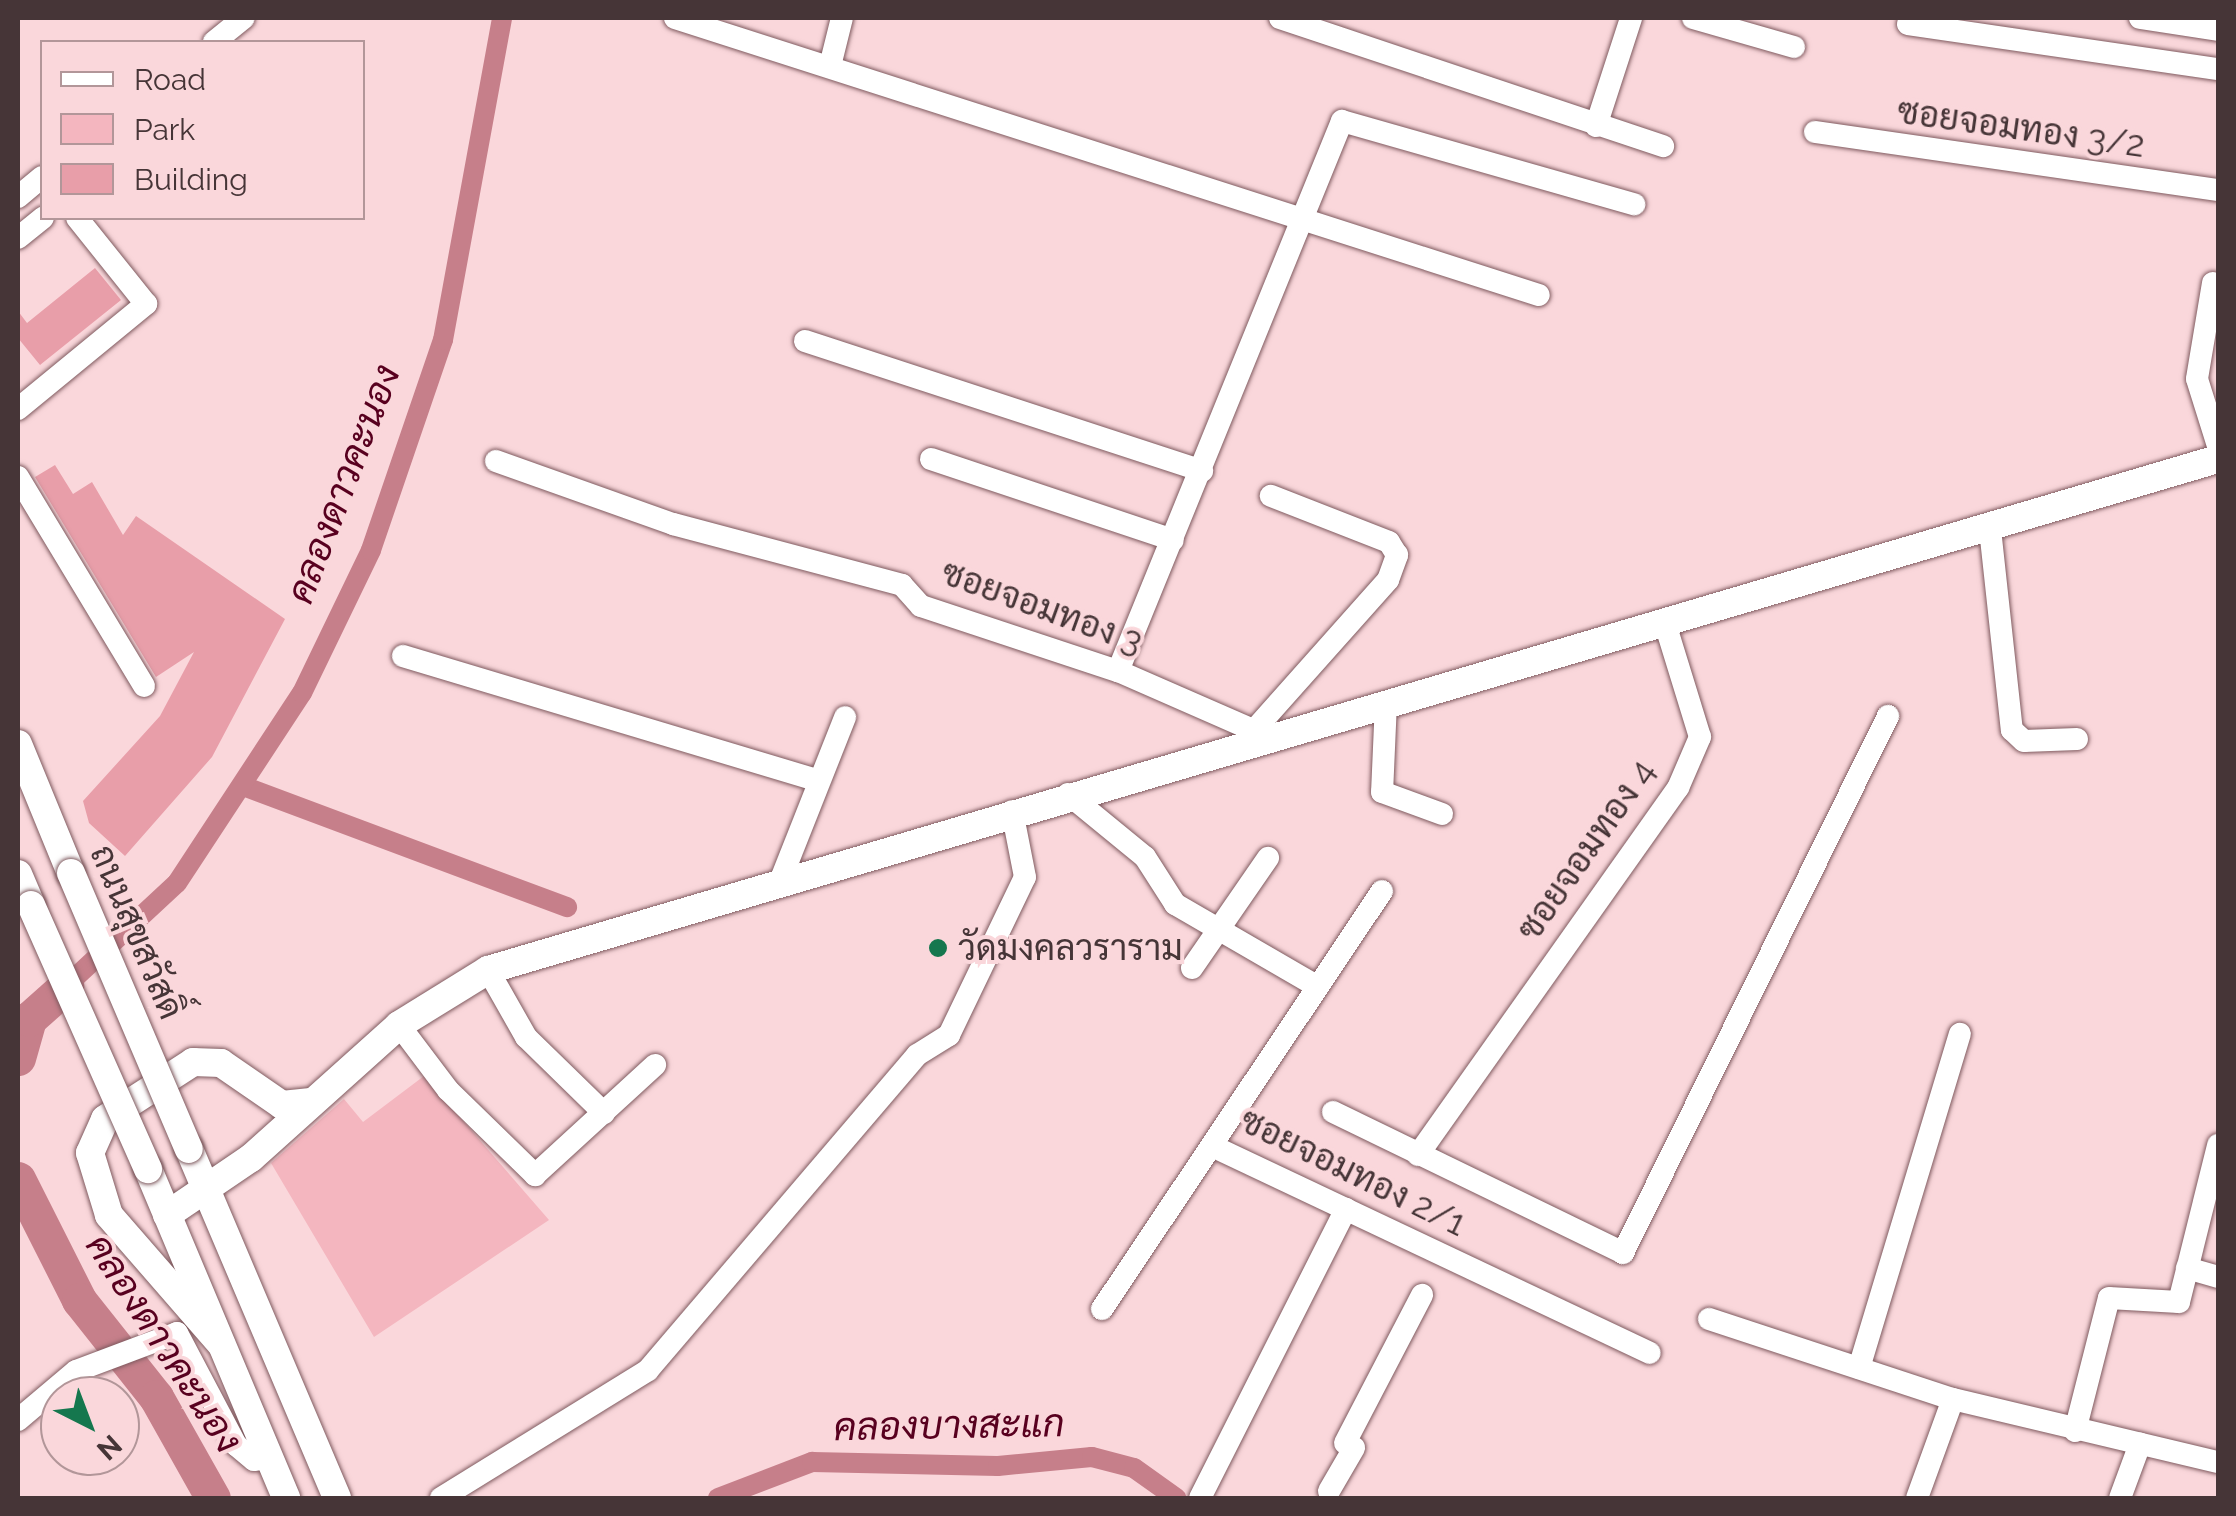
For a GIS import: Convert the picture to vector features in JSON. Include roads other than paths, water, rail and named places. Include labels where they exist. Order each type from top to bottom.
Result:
[{"type":"main road","points":[[166,1215],[207,1191],[399,1025],[488,970],[1263,732],[1386,702],[1990,529],[2218,459]]},
{"type":"main road","name":"ถนนสุขสวัสดิ์","points":[[18,744],[338,1498]]},
{"type":"main road","points":[[18,874],[148,1169],[286,1498]]},
{"type":"main road","points":[[221,1344],[109,1215],[90,1152],[105,1119],[193,1062],[221,1062],[282,1105],[311,1102]]},
{"type":"street","points":[[216,40],[244,18]]},
{"type":"street","points":[[675,18],[1308,217],[1540,296]]},
{"type":"street","points":[[830,66],[842,18]]},
{"type":"street","points":[[1596,126],[1631,18]]},
{"type":"street","points":[[1694,18],[1794,46]]},
{"type":"street","points":[[2140,18],[2218,30]]},
{"type":"street","points":[[1292,19],[1663,146]]},
{"type":"street","points":[[1908,24],[2218,70]]},
{"type":"street","points":[[1118,670],[1350,117],[1634,204]]},
{"type":"street","name":"ซอยจอมทอง 3/2","points":[[1815,132],[2218,190]]},
{"type":"street","points":[[18,197],[40,179]]},
{"type":"street","points":[[18,238],[40,220]]},
{"type":"street","points":[[18,409],[146,304],[79,220]]},
{"type":"street","points":[[2213,283],[2197,378],[2218,446]]},
{"type":"street","points":[[805,341],[1202,471]]},
{"type":"street","points":[[930,459],[1173,540]]},
{"type":"street","name":"ซอยจอมทอง 3","points":[[496,461],[731,537],[902,585],[920,606],[1118,670],[1263,732]]},
{"type":"street","points":[[18,476],[144,686]]},
{"type":"street","points":[[1263,732],[1388,580],[1397,555],[1389,542],[1271,496]]},
{"type":"street","points":[[1990,529],[2012,730],[2024,741],[2077,739]]},
{"type":"street","name":"ซอยจอมทอง 4","points":[[1418,1155],[1452,1099],[1678,788],[1700,737],[1664,620]]},
{"type":"street","points":[[403,656],[819,781]]},
{"type":"street","points":[[1386,702],[1382,792],[1442,814]]},
{"type":"street","points":[[781,879],[845,716]]},
{"type":"street","points":[[1333,1112],[1616,1254],[1629,1249],[1888,716]]},
{"type":"street","points":[[1068,794],[1144,857],[1175,904],[1318,986]]},
{"type":"street","points":[[441,1498],[648,1370],[917,1056],[949,1035],[1025,877],[1012,812]]},
{"type":"street","points":[[1192,968],[1268,858]]},
{"type":"street","name":"ซอยจอมทอง 2/1","points":[[1382,891],[1212,1146],[1650,1353]]},
{"type":"street","points":[[488,970],[526,1037],[604,1113]]},
{"type":"street","points":[[399,1025],[448,1090],[535,1175],[655,1065]]},
{"type":"street","points":[[1858,1368],[1960,1034]]},
{"type":"street","points":[[2075,1431],[2109,1298],[2175,1306],[2218,1145]]},
{"type":"street","points":[[1102,1309],[1212,1146]]},
{"type":"street","points":[[1200,1498],[1346,1209]]},
{"type":"street","points":[[2187,1268],[2218,1278]]},
{"type":"street","points":[[1329,1491],[1422,1295]]},
{"type":"street","points":[[1708,1319],[1952,1398],[2075,1431],[2218,1462]]},
{"type":"street","points":[[20,1413],[76,1371],[159,1333],[189,1344],[236,1445],[254,1460],[269,1458]]},
{"type":"street","points":[[1917,1498],[1952,1398]]},
{"type":"street","points":[[2120,1498],[2140,1444]]},
{"type":"waterway","name":"คลองดาวคะนอง","points":[[66,986],[177,883],[302,693],[371,550],[443,340],[502,18]]},
{"type":"waterway","points":[[243,786],[567,907]]},
{"type":"waterway","name":"คลองดาวคะนอง","points":[[18,1058],[29,1019],[66,986]]},
{"type":"waterway","name":"คลองดาวคะนอง","points":[[18,1179],[79,1300],[156,1397],[213,1498]]},
{"type":"waterway","name":"คลองบางสะแก","points":[[718,1498],[812,1462],[998,1466],[1092,1457],[1134,1468],[1176,1498]]},
{"type":"place","name":"วัดมงคลวราราม","points":[[938,948]]}]
